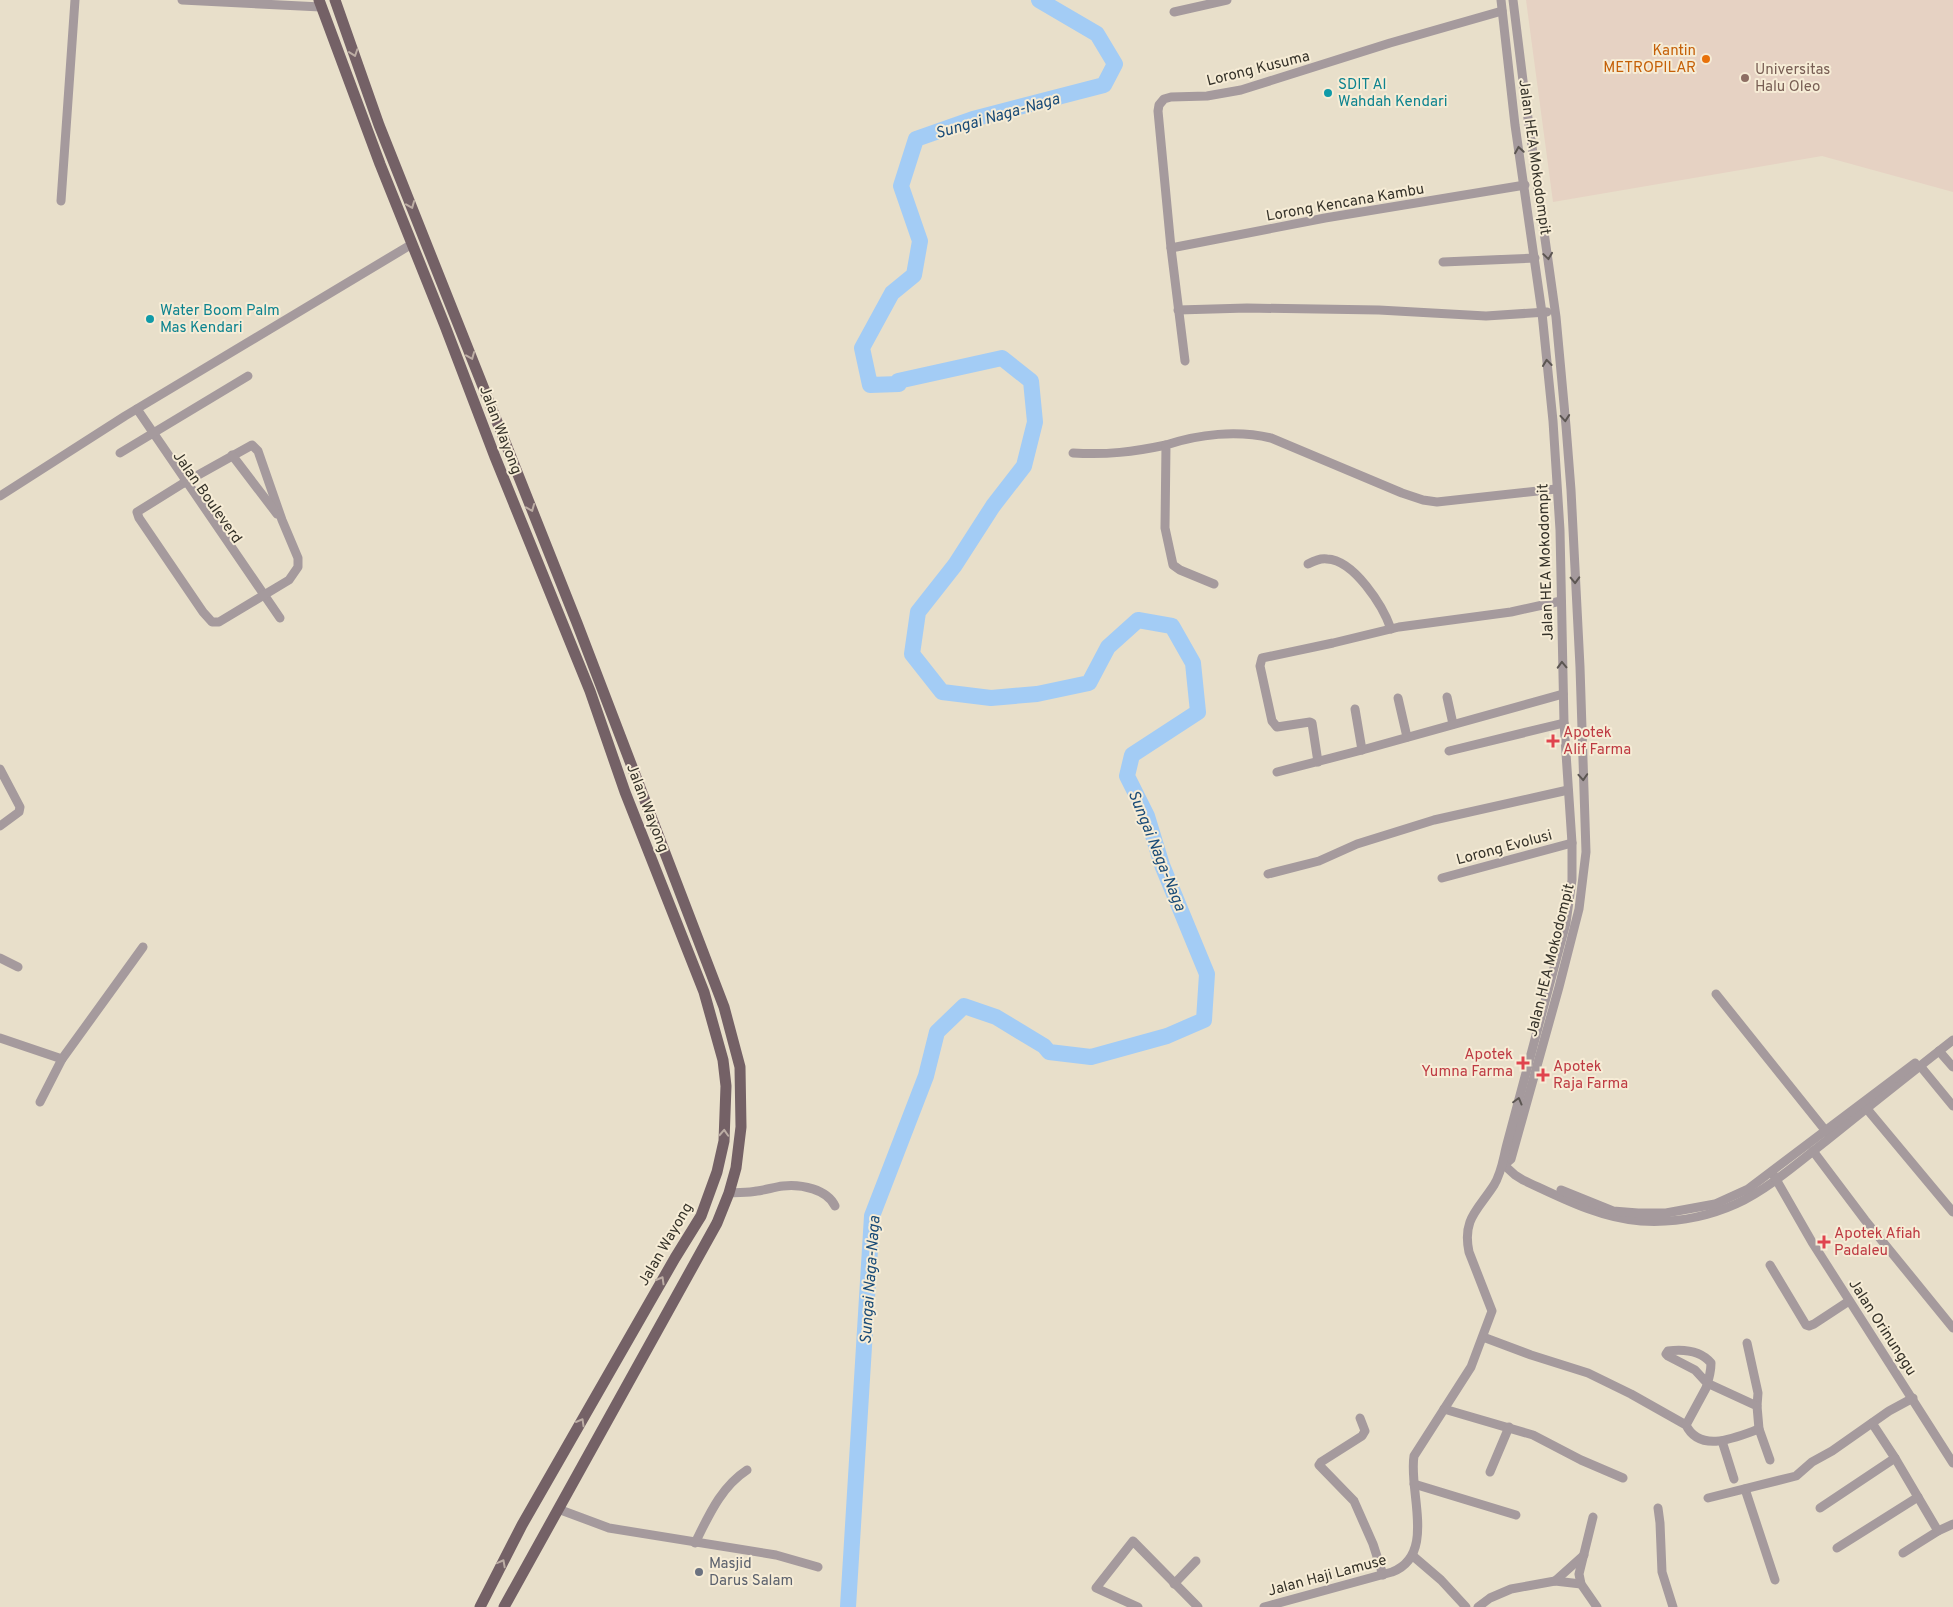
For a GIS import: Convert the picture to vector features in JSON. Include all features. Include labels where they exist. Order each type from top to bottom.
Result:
[{"type":"main road","name":"Jalan Wayong","points":[[335,0],[379,125],[581,632],[724,1006],[740,1067],[741,1127],[736,1168],[729,1193],[710,1236],[626,1384],[504,1607]]},
{"type":"main road","name":"Jalan Wayong","points":[[320,3],[495,457],[590,691],[625,792],[704,992],[723,1060],[726,1086],[724,1141],[717,1172],[701,1216],[670,1265],[522,1525],[480,1607]]},
{"type":"street","points":[[61,201],[75,0]]},
{"type":"street","points":[[182,0],[309,5],[320,3]]},
{"type":"street","points":[[1174,12],[1227,0]]},
{"type":"street","name":"Jalan HEA Mokodompit","points":[[1501,0],[1508,67],[1542,312],[1552,422],[1560,530],[1564,723],[1572,843],[1572,880],[1566,923],[1507,1144],[1504,1165]]},
{"type":"street","name":"Jalan HEA Mokodompit","points":[[1504,1165],[1510,1159],[1560,987],[1580,909],[1585,872],[1585,803],[1571,490],[1555,311],[1513,0]]},
{"type":"street","name":"Lorong Kusuma","points":[[1171,248],[1158,111],[1158,105],[1164,99],[1171,97],[1207,96],[1241,90],[1390,43],[1502,11]]},
{"type":"street","points":[[1508,67],[1521,65]]},
{"type":"street","name":"Lorong Kencana Kambu","points":[[1171,248],[1326,218],[1525,185]]},
{"type":"street","points":[[0,496],[134,410],[412,244]]},
{"type":"street","points":[[1171,248],[1185,361]]},
{"type":"street","points":[[1443,262],[1535,258]]},
{"type":"street","points":[[1178,310],[1247,308],[1379,310],[1486,316],[1555,311]]},
{"type":"street","points":[[120,453],[248,376]]},
{"type":"street","name":"Jalan Bouleverd","points":[[134,410],[263,597],[280,618]]},
{"type":"street","points":[[1073,453],[1107,455],[1135,452],[1186,438],[1216,434],[1255,434],[1271,438],[1423,500],[1438,502],[1556,489]]},
{"type":"street","points":[[252,445],[256,448],[298,558],[298,567],[288,580],[263,597],[219,622],[212,622],[203,612],[137,515],[139,510],[184,483],[252,445]]},
{"type":"street","points":[[1166,445],[1165,528],[1171,560],[1173,565],[1180,570],[1214,584]]},
{"type":"street","points":[[232,455],[282,520]]},
{"type":"street","points":[[1560,530],[1573,528]]},
{"type":"street","points":[[1308,564],[1320,559],[1329,558],[1343,564],[1359,577],[1372,594],[1390,629]]},
{"type":"street","points":[[1318,762],[1312,723],[1277,727],[1272,722],[1260,666],[1262,658],[1390,629],[1511,612],[1562,601]]},
{"type":"street","points":[[1562,618],[1577,617]]},
{"type":"street","points":[[1277,772],[1564,694]]},
{"type":"street","points":[[1447,697],[1453,724]]},
{"type":"street","points":[[1398,698],[1407,737]]},
{"type":"street","points":[[1355,708],[1362,750]]},
{"type":"street","points":[[1449,751],[1564,723]]},
{"type":"street","points":[[0,770],[20,808],[19,812],[0,826]]},
{"type":"street","points":[[1268,874],[1319,861],[1357,844],[1434,820],[1568,790]]},
{"type":"street","name":"Lorong Evolusi","points":[[1442,878],[1572,843]]},
{"type":"street","points":[[40,1102],[62,1059],[143,947]]},
{"type":"street","points":[[0,958],[18,967]]},
{"type":"street","points":[[1716,994],[1828,1134]]},
{"type":"street","points":[[0,1038],[62,1059]]},
{"type":"street","points":[[1774,1175],[1951,1039]]},
{"type":"street","points":[[1466,1607],[1413,1556],[1417,1539],[1418,1521],[1412,1469],[1414,1456],[1471,1367],[1492,1311],[1475,1270],[1467,1241],[1467,1232],[1471,1218],[1493,1186],[1504,1165],[1536,1181],[1613,1210],[1638,1213],[1666,1213],[1715,1204],[1774,1175],[1813,1151],[1828,1134],[1867,1109],[1939,1051],[1951,1039]]},
{"type":"street","points":[[1939,1051],[1953,1067]]},
{"type":"street","points":[[1921,1066],[1953,1106]]},
{"type":"street","points":[[1867,1109],[1953,1212]]},
{"type":"street","points":[[1813,1151],[1864,1220],[1953,1328]]},
{"type":"street","name":"Jalan Orinunggu","points":[[1774,1175],[1812,1242],[1953,1463]]},
{"type":"street","points":[[729,1193],[797,1186],[826,1194],[835,1206]]},
{"type":"street","points":[[1770,1265],[1806,1325],[1814,1324],[1849,1301]]},
{"type":"street","points":[[1483,1336],[1530,1355],[1588,1373],[1631,1394],[1686,1425],[1690,1433],[1701,1440],[1722,1441],[1759,1429]]},
{"type":"street","points":[[1747,1343],[1758,1393],[1759,1429],[1770,1460]]},
{"type":"street","points":[[1686,1425],[1707,1383],[1710,1378],[1711,1364],[1701,1354],[1688,1351],[1668,1351],[1666,1354],[1668,1356],[1695,1370],[1707,1383],[1757,1406]]},
{"type":"street","points":[[1708,1498],[1796,1476],[1812,1462],[1912,1398]]},
{"type":"street","points":[[1444,1409],[1533,1435],[1581,1460],[1624,1478]]},
{"type":"street","points":[[1360,1418],[1364,1431],[1362,1436],[1319,1465],[1354,1501],[1373,1544],[1383,1575]]},
{"type":"street","points":[[1872,1423],[1938,1531]]},
{"type":"street","points":[[1490,1472],[1509,1427]]},
{"type":"street","points":[[1722,1441],[1734,1479]]},
{"type":"street","points":[[1820,1508],[1895,1458]]},
{"type":"street","points":[[696,1543],[710,1513],[725,1490],[735,1478],[747,1470]]},
{"type":"street","points":[[1414,1484],[1516,1515]]},
{"type":"street","points":[[1745,1489],[1775,1580]]},
{"type":"street","points":[[1838,1548],[1918,1497]]},
{"type":"street","points":[[1658,1508],[1662,1572],[1673,1607]]},
{"type":"street","points":[[558,1509],[609,1528],[776,1555],[818,1567]]},
{"type":"street","points":[[1593,1517],[1579,1574],[1581,1584],[1597,1607]]},
{"type":"street","points":[[1903,1553],[1953,1524]]},
{"type":"street","points":[[1138,1607],[1096,1588],[1133,1541],[1198,1607]]},
{"type":"street","points":[[1555,1581],[1584,1554]]},
{"type":"street","name":"Jalan Haji Lamuse","points":[[1264,1607],[1401,1569],[1413,1556]]},
{"type":"street","points":[[1174,1584],[1196,1560]]},
{"type":"street","points":[[1478,1607],[1490,1598],[1511,1590],[1555,1581],[1581,1584]]},
{"type":"shaded area","name":"Universitas Halu Oleo","points":[[1526,0],[1953,0],[1953,192],[1822,156],[1553,202]]},
{"type":"waterway","name":"Sungai Naga-Naga","points":[[848,1607],[872,1216],[926,1076],[937,1032],[964,1006],[996,1017],[1044,1046],[1049,1052],[1091,1057],[1167,1036],[1204,1020],[1207,974],[1162,865],[1147,816],[1127,776],[1132,755],[1198,712],[1193,663],[1172,626],[1138,620],[1108,647],[1089,683],[1037,694],[991,698],[942,692],[912,654],[918,612],[955,565],[993,506],[1024,466],[1035,422],[1031,381],[1002,358],[898,381],[899,384],[870,385],[862,348],[892,293],[914,275],[920,241],[901,186],[916,139],[973,119],[1104,85],[1115,64],[1097,34],[1039,0]]},
{"type":"place","name":"Kantin METROPILAR","points":[[1706,59]]},
{"type":"place","name":"Universitas Halu Oleo","points":[[1745,78]]},
{"type":"place","name":"SDIT Al Wahdah Kendari","points":[[1328,93]]},
{"type":"place","name":"Water Boom Palm Mas Kendari","points":[[150,319]]},
{"type":"place","name":"Apotek Alif Farma","points":[[1553,741]]},
{"type":"place","name":"Apotek Yumna Farma","points":[[1523,1063]]},
{"type":"place","name":"Apotek Raja Farma","points":[[1543,1075]]},
{"type":"place","name":"Apotek Afiah Padaleu","points":[[1824,1242]]},
{"type":"place","name":"Masjid Darus Salam","points":[[699,1572]]}]
